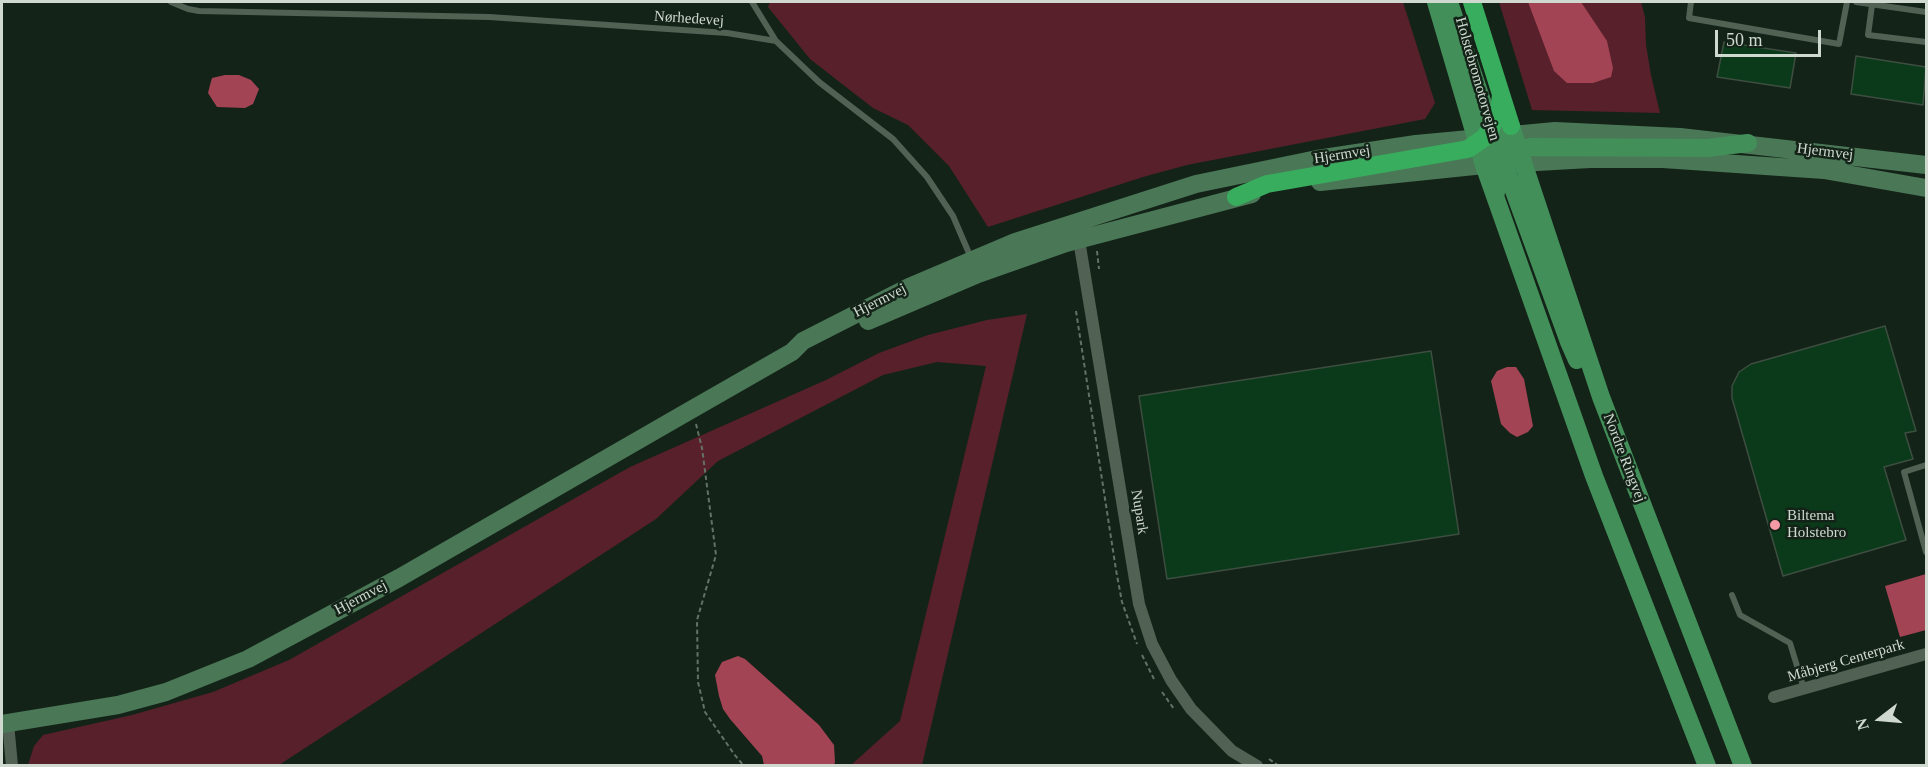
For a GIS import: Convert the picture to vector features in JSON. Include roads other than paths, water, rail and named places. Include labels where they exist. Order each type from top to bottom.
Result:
[{"type":"highway","name":"Holstebromotorvejen","points":[[1472,2],[1501,94],[1500,143]]},
{"type":"highway","points":[[1236,197],[1267,184],[1500,143]]},
{"type":"main road","name":"Holstebromotorvejen","points":[[1436,2],[1500,143],[1484,165]]},
{"type":"main road","points":[[1449,2],[1500,143],[1495,188],[1498,204]]},
{"type":"main road","name":"Nordre Ringvej","points":[[1500,143],[1743,765]]},
{"type":"main road","points":[[1484,165],[1594,476],[1707,765]]},
{"type":"street","name":"Hjermvej","points":[[1500,143],[1555,131],[1680,137],[1926,165]]},
{"type":"street","name":"Hjermvej","points":[[975,267],[1076,221],[1196,184],[1317,159],[1416,144],[1500,143],[1590,159],[1663,159],[1824,170],[1926,188]]},
{"type":"street","name":"Hjermvej","points":[[12,765],[5,724],[118,705],[166,692],[248,659],[399,578],[792,352],[803,341],[909,287],[1236,197],[1308,183],[1484,165]]},
{"type":"street","name":"Nupark","points":[[1076,221],[1139,604],[1152,644],[1171,680],[1191,709],[1232,751],[1259,760]]},
{"type":"street","name":"Måbjerg Centerpark","points":[[1774,698],[1926,654]]},
{"type":"lane","name":"Nørhedevej","points":[[171,2],[199,11],[489,17],[727,33],[776,41]]},
{"type":"lane","points":[[752,2],[776,41],[819,82],[893,139],[927,177],[953,216],[975,267]]},
{"type":"lane","points":[[1691,2],[1689,18],[1839,44],[1847,2]]},
{"type":"lane","points":[[1856,2],[1926,12]]},
{"type":"lane","points":[[1872,5],[1868,35],[1926,42]]},
{"type":"lane","points":[[1926,465],[1904,472],[1926,552]]},
{"type":"lane","points":[[1732,595],[1740,615],[1790,643],[1804,689]]},
{"type":"place","name":"Biltema Holstebro","points":[[1775,525]]}]
